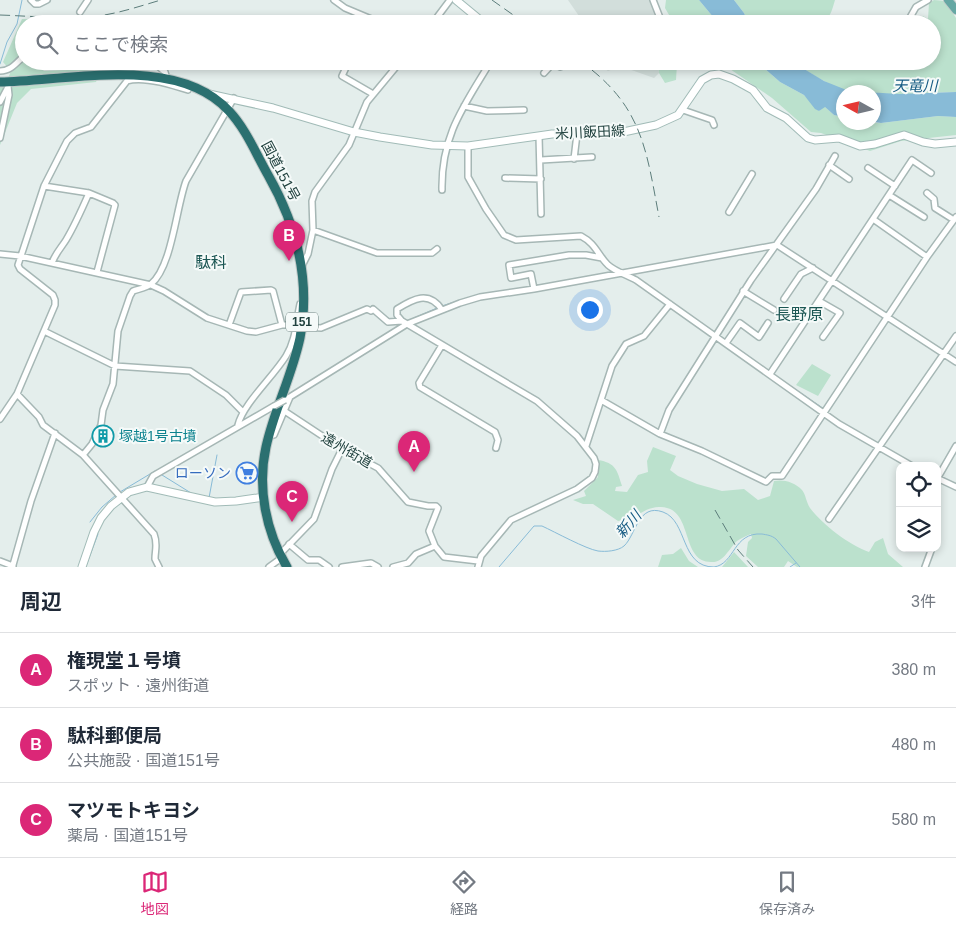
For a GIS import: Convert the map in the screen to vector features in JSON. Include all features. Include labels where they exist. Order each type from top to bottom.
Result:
[{"type":"highway","name":"国道151号","points":[[6,83],[121,74],[167,79],[198,88],[209,94],[228,110],[240,126],[279,194],[293,228],[302,266],[304,296],[300,325],[292,366],[270,435],[263,472],[264,497],[272,535],[287,567]]},
{"type":"main road","points":[[456,0],[474,15]]},
{"type":"main road","points":[[948,0],[956,10]]},
{"type":"main road","name":"米川飯田線","points":[[209,94],[273,108],[354,132],[410,142],[446,146],[468,146],[539,136],[609,134],[639,129],[678,115],[702,80],[710,75],[719,74],[753,90],[767,108],[786,118],[804,135],[814,140],[839,138],[860,146],[875,144],[904,135],[935,144],[956,142]]},
{"type":"main road","points":[[82,567],[101,518],[111,506],[129,492],[148,487],[214,502],[264,497]]},
{"type":"street","points":[[31,0],[35,4],[39,4],[47,0]]},
{"type":"street","points":[[80,12],[88,0]]},
{"type":"street","points":[[334,0],[345,8],[362,15]]},
{"type":"street","points":[[439,15],[450,0]]},
{"type":"street","points":[[653,0],[659,15]]},
{"type":"street","points":[[911,15],[916,7],[928,0]]},
{"type":"street","points":[[2,71],[15,65]]},
{"type":"street","points":[[163,70],[166,72],[167,79]]},
{"type":"street","points":[[345,70],[342,76],[373,94]]},
{"type":"street","points":[[302,266],[308,254],[313,230],[312,201],[315,192],[344,154],[367,102],[393,70]]},
{"type":"street","points":[[442,190],[442,164],[451,132],[486,70]]},
{"type":"street","points":[[544,73],[548,70]]},
{"type":"street","points":[[0,419],[17,394],[55,305],[55,300],[45,288],[18,267],[44,186],[68,141],[75,134],[91,127],[130,79],[152,81],[192,91],[198,88]]},
{"type":"street","points":[[0,102],[6,83]]},
{"type":"street","points":[[0,138],[9,95],[6,83]]},
{"type":"street","points":[[83,455],[92,444],[101,425],[103,410],[113,384],[118,331],[130,296],[133,291],[151,285],[164,266],[186,181],[234,98]]},
{"type":"street","points":[[464,106],[487,111],[524,110]]},
{"type":"street","points":[[683,110],[712,120],[714,125]]},
{"type":"street","points":[[574,159],[577,134]]},
{"type":"street","points":[[539,136],[541,214]]},
{"type":"street","points":[[468,146],[468,177],[486,209],[504,235],[516,240],[580,236],[590,241],[602,258],[615,270],[636,280],[839,424],[904,462]]},
{"type":"street","points":[[660,434],[668,410],[744,291],[816,189],[835,156]]},
{"type":"street","points":[[541,160],[592,157]]},
{"type":"street","points":[[770,374],[912,160],[931,173]]},
{"type":"street","points":[[829,166],[849,178]]},
{"type":"street","points":[[868,168],[895,186]]},
{"type":"street","points":[[729,212],[752,174]]},
{"type":"street","points":[[505,178],[541,179]]},
{"type":"street","points":[[44,186],[89,193],[99,196],[115,206],[97,272]]},
{"type":"street","points":[[52,263],[54,256],[77,220],[89,193]]},
{"type":"street","points":[[600,400],[660,434],[702,451],[766,482],[772,476],[782,476],[927,257],[955,219],[935,208],[934,199],[927,193]]},
{"type":"street","points":[[889,195],[924,217]]},
{"type":"street","points":[[873,219],[927,257]]},
{"type":"street","points":[[313,230],[377,253],[432,253],[437,249]]},
{"type":"street","points":[[148,487],[153,476],[238,425],[285,400],[405,323],[480,297],[777,245],[956,362]]},
{"type":"street","points":[[0,254],[20,256],[151,285],[207,318],[256,332],[282,325],[321,328],[330,322],[367,309],[371,311],[373,309],[388,322],[405,323]]},
{"type":"street","points":[[534,289],[531,274],[511,278],[509,265],[569,255],[586,255],[602,258]]},
{"type":"street","points":[[784,299],[801,274],[813,268]]},
{"type":"street","points":[[229,325],[242,292],[271,290],[273,291],[282,325]]},
{"type":"street","points":[[744,291],[774,310]]},
{"type":"street","points":[[442,310],[435,301],[427,298],[411,300],[396,309],[397,315],[405,323],[537,400],[577,436],[586,446],[596,464],[592,478],[577,489],[512,520],[484,551],[478,560],[478,567]]},
{"type":"street","points":[[819,301],[840,312],[823,337]]},
{"type":"street","points":[[586,446],[609,373],[626,344],[644,336],[670,304]]},
{"type":"street","points":[[726,343],[740,323],[759,337],[768,323]]},
{"type":"street","points":[[238,425],[242,412],[287,355],[300,325]]},
{"type":"street","points":[[44,331],[115,366],[190,371],[226,395],[242,412]]},
{"type":"street","points":[[829,519],[956,336]]},
{"type":"street","points":[[442,345],[419,384],[420,386],[495,432],[498,440],[496,448]]},
{"type":"street","points":[[17,394],[39,417],[42,425],[83,455],[154,534],[157,550],[155,560],[159,567]]},
{"type":"street","points":[[270,435],[274,435],[290,396]]},
{"type":"street","name":"遠州街道","points":[[283,410],[342,449],[378,468],[408,502],[436,506],[438,508],[429,531],[435,546]]},
{"type":"street","points":[[0,561],[14,566],[31,500],[55,433]]},
{"type":"street","points":[[941,472],[956,446]]},
{"type":"street","points":[[269,567],[280,560],[289,544],[314,519],[332,469],[342,449]]},
{"type":"street","points":[[941,481],[956,487]]},
{"type":"street","points":[[289,544],[308,560],[319,560],[329,567]]},
{"type":"street","points":[[393,567],[408,562],[416,554],[435,546],[444,557],[449,559],[478,560]]},
{"type":"street","points":[[925,567],[931,552]]},
{"type":"street","points":[[342,567],[371,563],[378,567]]},
{"type":"shaded area","points":[[568,0],[651,0],[657,15],[578,15]]},
{"type":"shaded area","points":[[631,70],[659,70],[659,73],[654,78]]},
{"type":"green space","points":[[666,0],[699,0],[712,15],[669,15],[665,8]]},
{"type":"green space","points":[[734,0],[835,0],[829,15],[745,15]]},
{"type":"green space","points":[[934,0],[945,1],[956,18],[956,92],[881,94],[881,85],[836,86],[806,70],[941,70],[941,15],[928,15],[929,3]]},
{"type":"green space","points":[[15,35],[15,70],[117,70],[115,72],[101,72],[96,82],[31,89],[17,103],[0,145],[0,86],[5,86],[11,71],[3,62]]},
{"type":"green space","points":[[659,70],[677,70],[676,80],[665,83]]},
{"type":"green space","points":[[731,70],[766,70],[780,82],[804,95],[819,111],[824,106],[836,115],[836,130],[881,130],[881,123],[938,116],[956,117],[956,135],[901,141],[870,151],[821,133],[811,132],[772,98]]},
{"type":"green space","points":[[812,364],[831,375],[818,396],[796,385]]},
{"type":"green space","points":[[653,447],[676,456],[670,470],[678,476],[722,491],[744,489],[758,500],[770,496],[774,481],[792,483],[802,490],[815,514],[837,534],[853,545],[869,552],[875,542],[883,538],[888,554],[903,567],[797,567],[788,561],[784,567],[758,567],[746,556],[748,542],[752,538],[751,534],[737,541],[716,562],[701,560],[690,545],[678,516],[671,510],[661,507],[653,508],[618,521],[593,504],[583,504],[573,500],[586,496],[584,491],[598,477],[598,460],[609,463],[615,468],[622,486],[616,487],[615,491],[627,492],[638,475],[648,472],[647,461]]},
{"type":"green space","points":[[681,548],[689,561],[698,567],[658,567],[662,555],[673,554]]},
{"type":"green space","points":[[734,552],[748,567],[722,567]]},
{"type":"water","points":[[699,0],[734,0],[745,15],[712,15]]},
{"type":"water","points":[[766,70],[806,70],[836,86],[836,115],[825,107],[819,111],[815,109],[804,95],[780,82]]},
{"type":"water","points":[[956,92],[956,117],[938,116],[881,123],[881,93],[899,94]]},
{"type":"waterway","points":[[19,15],[22,0]]},
{"type":"waterway","points":[[0,64],[7,42],[15,28]]},
{"type":"waterway","points":[[541,285],[594,276]]},
{"type":"waterway","points":[[442,306],[464,299]]},
{"type":"waterway","points":[[407,321],[437,308]]},
{"type":"waterway","points":[[692,317],[714,332]]},
{"type":"waterway","points":[[719,336],[725,340]]},
{"type":"waterway","points":[[730,343],[769,371]]},
{"type":"waterway","points":[[293,392],[347,358]]},
{"type":"waterway","points":[[773,374],[824,409]]},
{"type":"waterway","points":[[243,427],[273,410]]},
{"type":"waterway","points":[[209,498],[217,455]]},
{"type":"waterway","points":[[120,492],[155,471]]},
{"type":"waterway","points":[[162,475],[191,493]]},
{"type":"waterway","points":[[90,522],[102,507],[116,495]]},
{"type":"waterway","name":"新川","points":[[499,567],[534,526],[542,526],[593,550],[612,551],[624,546],[643,516],[655,510],[671,517],[677,524],[695,560],[703,565],[714,567],[721,565],[745,538],[762,534],[776,539],[800,567]]},
{"type":"waterway","points":[[86,566],[98,534]]},
{"type":"waterway","points":[[790,567],[796,563]]},
{"type":"railway","points":[[104,15],[161,0]]},
{"type":"railway","points":[[492,0],[513,15]]},
{"type":"railway","points":[[0,15],[15,16]]},
{"type":"railway","points":[[591,70],[617,94],[638,130],[645,149],[659,217]]},
{"type":"railway","points":[[715,510],[738,550],[753,567]]},
{"type":"place","name":"駄科郵便局","points":[[289,261]]},
{"type":"place","name":"塚越1号古墳","points":[[103,436]]},
{"type":"place","name":"権現堂１号墳","points":[[414,472]]},
{"type":"place","name":"ローソン","points":[[247,473]]},
{"type":"place","name":"マツモトキヨシ","points":[[292,522]]},
{"type":"district","name":"駄科","points":[[211,262]]},
{"type":"district","name":"長野原","points":[[799,314]]},
{"type":"water label","name":"天竜川","points":[[915,85]]}]
